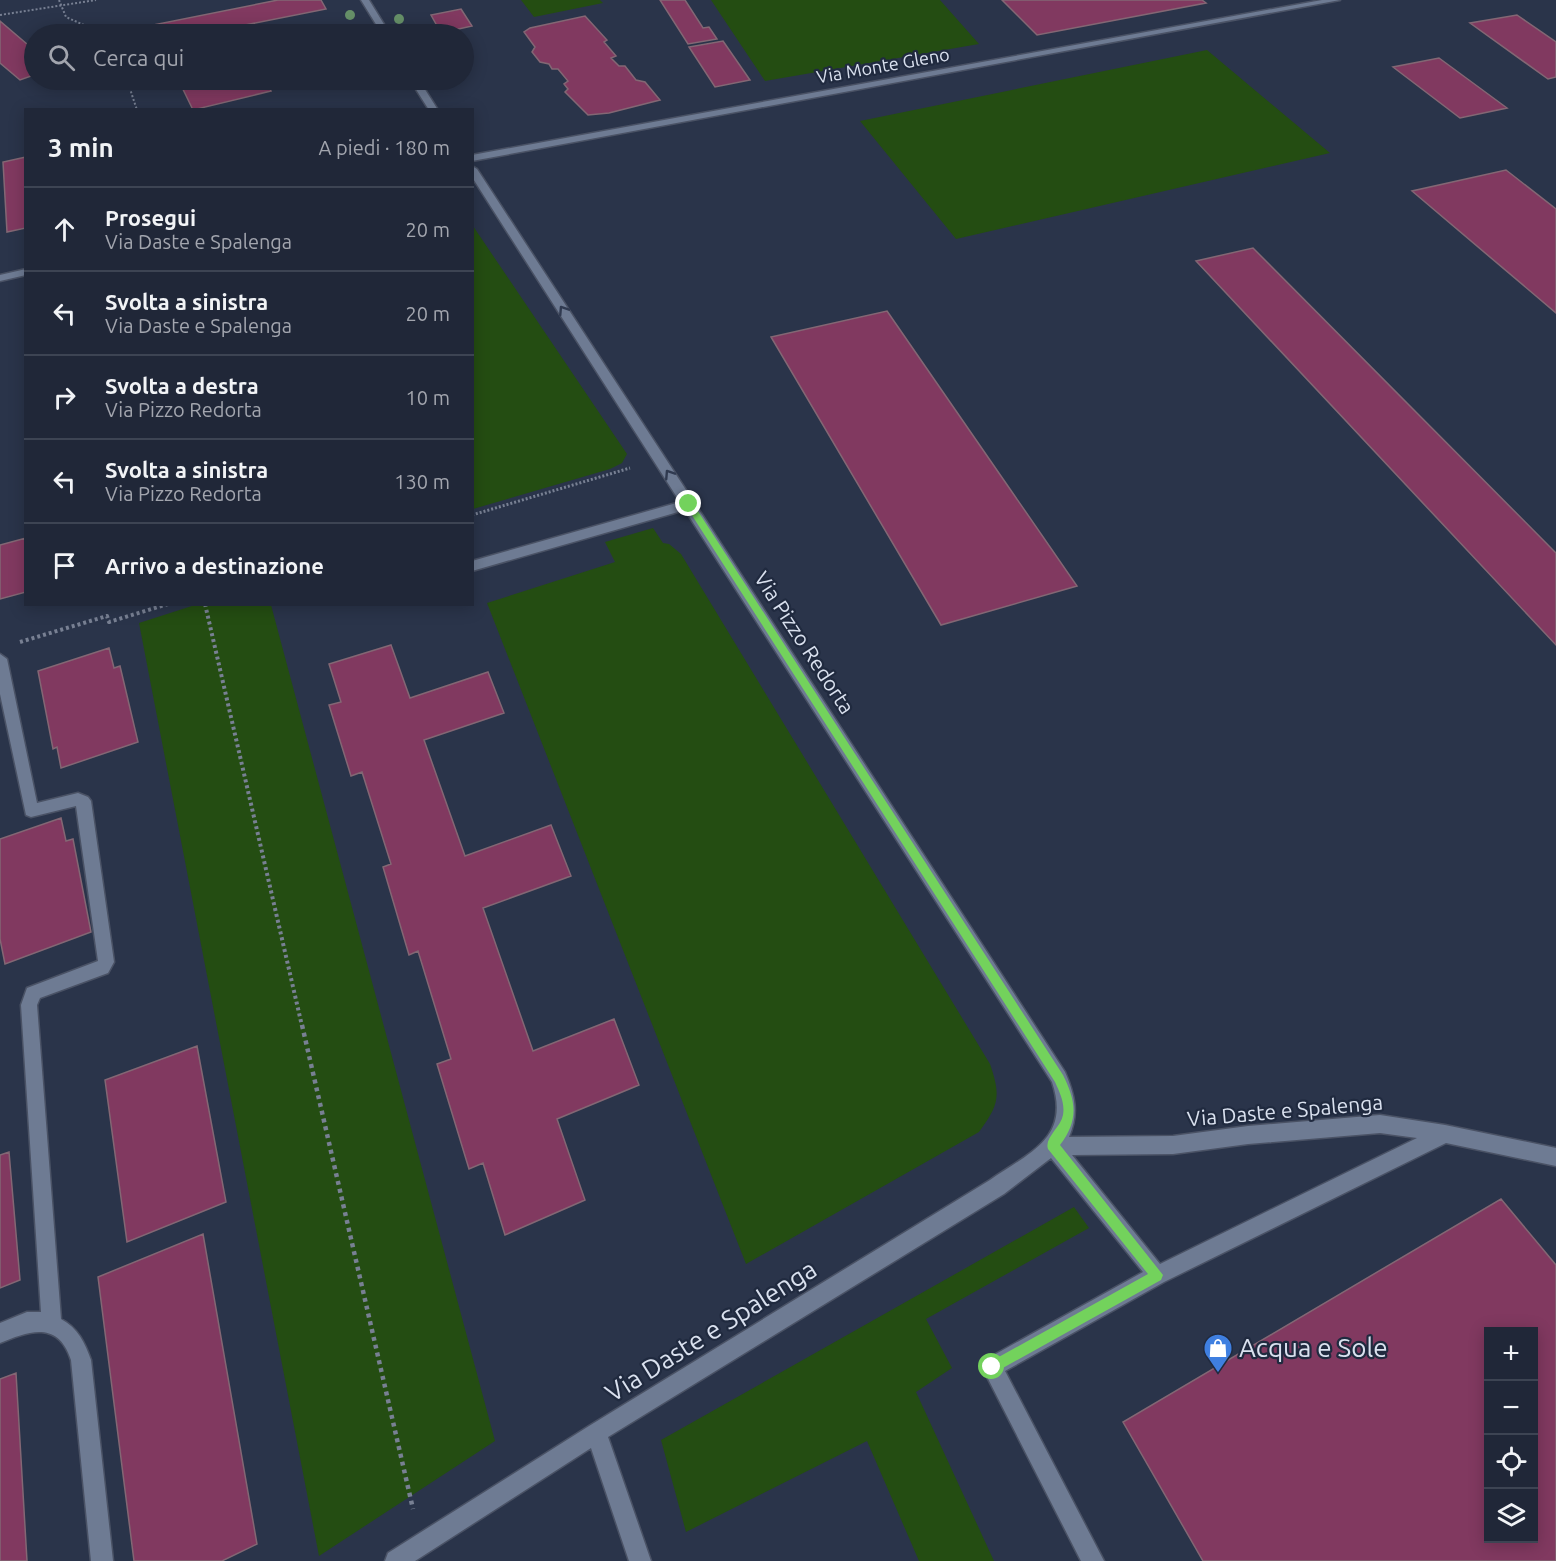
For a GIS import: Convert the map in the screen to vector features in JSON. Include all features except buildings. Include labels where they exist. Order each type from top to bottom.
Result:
[{"type":"street","points":[[365,0],[380,24]]},
{"type":"street","points":[[1289,0],[1299,7]]},
{"type":"street","name":"Via Monte Gleno","points":[[474,158],[1336,0]]},
{"type":"street","points":[[421,90],[433,108]]},
{"type":"street","name":"Via Pizzo Redorta","points":[[474,172],[1059,1078],[1068,1098],[1070,1114],[1064,1130],[1052,1145]]},
{"type":"street","points":[[0,278],[24,272]]},
{"type":"street","points":[[474,565],[689,504]]},
{"type":"street","points":[[0,659],[31,811],[78,799],[83,801],[106,962],[102,968],[33,993],[29,1005],[52,1323]]},
{"type":"street","name":"Via Daste e Spalenga","points":[[396,1561],[596,1433],[997,1187],[1052,1145],[1092,1147],[1173,1145],[1248,1135],[1380,1124],[1556,1156]]},
{"type":"street","points":[[1093,1561],[992,1367],[1157,1275],[1445,1134]]},
{"type":"street","points":[[1052,1145],[1157,1275]]},
{"type":"street","points":[[0,1333],[30,1321],[52,1323],[77,1344],[81,1360],[102,1561]]},
{"type":"street","points":[[596,1433],[640,1561]]},
{"type":"path","points":[[59,0],[66,17],[82,24]]},
{"type":"path","points":[[0,15],[96,0]]},
{"type":"path","points":[[130,90],[136,108]]},
{"type":"path","points":[[474,514],[660,460]]},
{"type":"path","points":[[11,645],[107,616],[109,622],[161,606]]},
{"type":"path","points":[[205,606],[421,1545]]},
{"type":"green space","points":[[521,0],[600,0],[603,3],[534,17]]},
{"type":"green space","points":[[711,0],[940,0],[979,44],[765,81]]},
{"type":"green space","points":[[1207,50],[1330,153],[956,239],[860,121]]},
{"type":"green space","points":[[474,227],[627,454],[622,463],[610,469],[474,509]]},
{"type":"green space","points":[[653,528],[663,543],[669,544],[681,554],[990,1064],[996,1084],[994,1107],[979,1132],[746,1264],[487,603],[615,562],[605,542]]},
{"type":"green space","points":[[192,606],[271,606],[495,1441],[319,1556],[139,623]]},
{"type":"green space","points":[[1074,1207],[1089,1228],[926,1319],[952,1368],[916,1392],[994,1561],[919,1561],[867,1441],[686,1532],[661,1440]]},
{"type":"place","name":"Acqua e Sole","points":[[1218,1374]]},
{"type":"route","points":[[689,504],[1059,1078],[1068,1098],[1070,1114],[1064,1130],[1052,1145],[1157,1275],[992,1367]]}]
